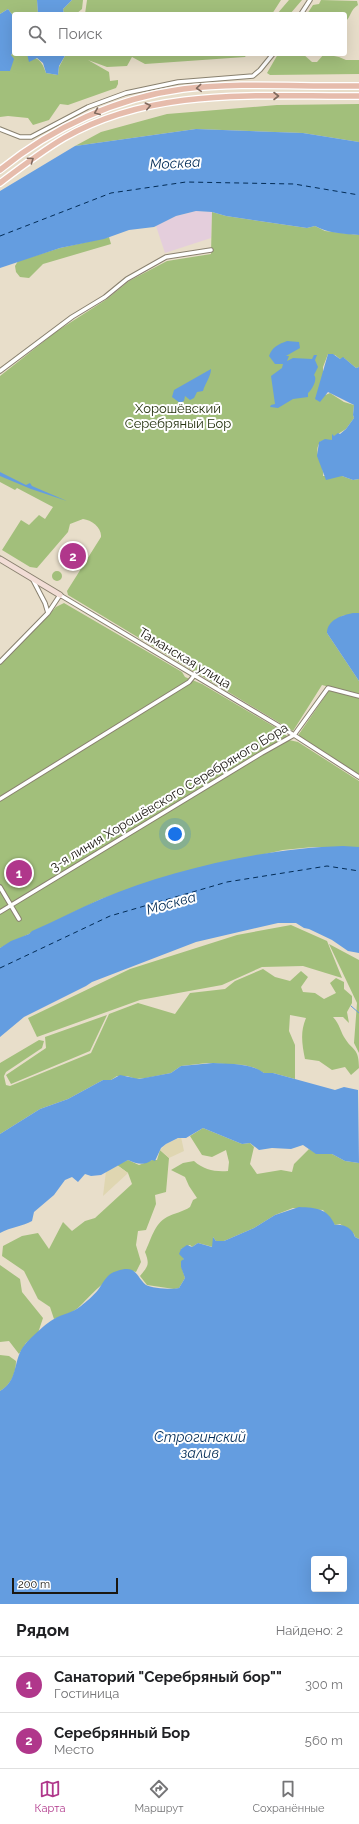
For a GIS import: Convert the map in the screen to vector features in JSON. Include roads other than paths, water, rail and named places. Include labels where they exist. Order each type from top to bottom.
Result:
[{"type":"main road","points":[[0,170],[53,134],[94,113],[117,104],[176,90],[237,86],[359,86]]},
{"type":"main road","points":[[0,183],[65,137],[99,121],[142,107],[164,102],[237,96],[359,96]]},
{"type":"street","points":[[302,12],[310,0]]},
{"type":"street","points":[[0,129],[20,137],[31,137],[88,107],[126,92],[178,82],[253,76],[271,56]]},
{"type":"street","points":[[0,371],[72,317],[105,297],[127,279],[166,258],[211,250]]},
{"type":"street","name":"Таманская улица","points":[[0,559],[27,574],[38,584],[59,597],[294,735],[359,776]]},
{"type":"street","points":[[38,584],[48,613]]},
{"type":"street","points":[[44,600],[50,603],[59,597]]},
{"type":"street","points":[[0,662],[48,613],[59,597]]},
{"type":"street","points":[[0,798],[189,682],[193,676]]},
{"type":"street","name":"3-я линия Хорошёвского Серебряного Бора","points":[[0,912],[294,735],[328,688],[359,696]]},
{"type":"street","points":[[0,887],[19,918]]},
{"type":"water","points":[[37,0],[72,0],[63,9],[64,12],[38,12]]},
{"type":"water","points":[[8,9],[12,14],[11,55],[14,59],[10,71],[0,71],[0,14]]},
{"type":"water","points":[[28,56],[65,56],[59,66],[58,75],[46,73],[43,63],[37,58],[29,62]]},
{"type":"water","name":"Москва","points":[[196,129],[303,133],[359,142],[359,235],[331,232],[315,226],[307,228],[226,216],[212,212],[196,211],[176,216],[154,227],[129,230],[104,239],[60,248],[0,268],[0,191],[75,146]]},
{"type":"water","points":[[287,341],[299,342],[300,348],[286,356],[289,356],[287,361],[293,358],[312,359],[314,355],[317,355],[315,360],[318,367],[314,375],[315,382],[308,393],[308,397],[293,399],[278,408],[270,407],[271,405],[275,404],[271,376],[282,368],[283,364],[275,364],[269,356],[274,348]]},
{"type":"water","points":[[328,354],[333,354],[340,359],[343,357],[356,368],[359,367],[359,479],[353,480],[342,476],[326,480],[317,456],[319,442],[325,439],[332,440],[332,434],[334,436],[338,433],[340,434],[346,429],[354,418],[354,405],[328,392],[320,402],[315,399]]},
{"type":"water","points":[[211,369],[203,391],[197,392],[194,398],[190,400],[185,396],[184,401],[180,403],[172,397],[174,390]]},
{"type":"water","points":[[0,472],[26,485],[30,483],[32,486],[67,501],[31,489],[0,476]]},
{"type":"water","points":[[359,613],[359,681],[327,633],[332,621],[344,615]]},
{"type":"water","name":"Москва","points":[[343,846],[359,847],[359,953],[348,951],[332,940],[296,923],[278,923],[196,942],[92,982],[24,1017],[0,1037],[0,948],[11,941],[29,934],[32,931],[101,899],[158,878],[220,862],[251,856],[283,851]]},
{"type":"water","points":[[213,1063],[253,1067],[264,1073],[273,1073],[335,1090],[344,1087],[358,1090],[359,1163],[345,1161],[332,1154],[316,1154],[303,1145],[291,1149],[272,1148],[259,1150],[250,1143],[242,1144],[203,1128],[186,1138],[178,1138],[166,1144],[161,1148],[155,1161],[152,1160],[140,1164],[128,1160],[101,1175],[91,1176],[85,1174],[78,1182],[72,1177],[65,1180],[54,1195],[34,1212],[32,1221],[0,1233],[0,1134],[40,1109],[68,1099],[103,1080],[111,1080],[120,1075],[139,1079],[171,1073],[181,1066]]},
{"type":"water","name":"Строгинский залив","points":[[299,1207],[311,1208],[325,1212],[329,1215],[335,1225],[342,1225],[350,1229],[355,1237],[359,1239],[359,1604],[0,1604],[0,1391],[6,1387],[13,1377],[23,1347],[50,1321],[75,1310],[83,1304],[96,1292],[108,1276],[113,1272],[129,1269],[135,1272],[146,1285],[157,1288],[176,1289],[179,1288],[185,1278],[181,1267],[181,1261],[184,1259],[179,1254],[181,1249],[187,1245],[192,1247],[198,1243],[212,1247],[213,1237],[216,1241],[224,1241],[254,1228],[275,1215]]},
{"type":"waterway","points":[[351,1006],[359,1013]]},
{"type":"place","name":"Серебрянный Бор","points":[[73,556]]},
{"type":"place","name":"Санаторий \"Серебряный бор\"\"","points":[[19,873]]},
{"type":"park label","name":"Хорошёвский Серебряный Бор","points":[[178,416]]}]
